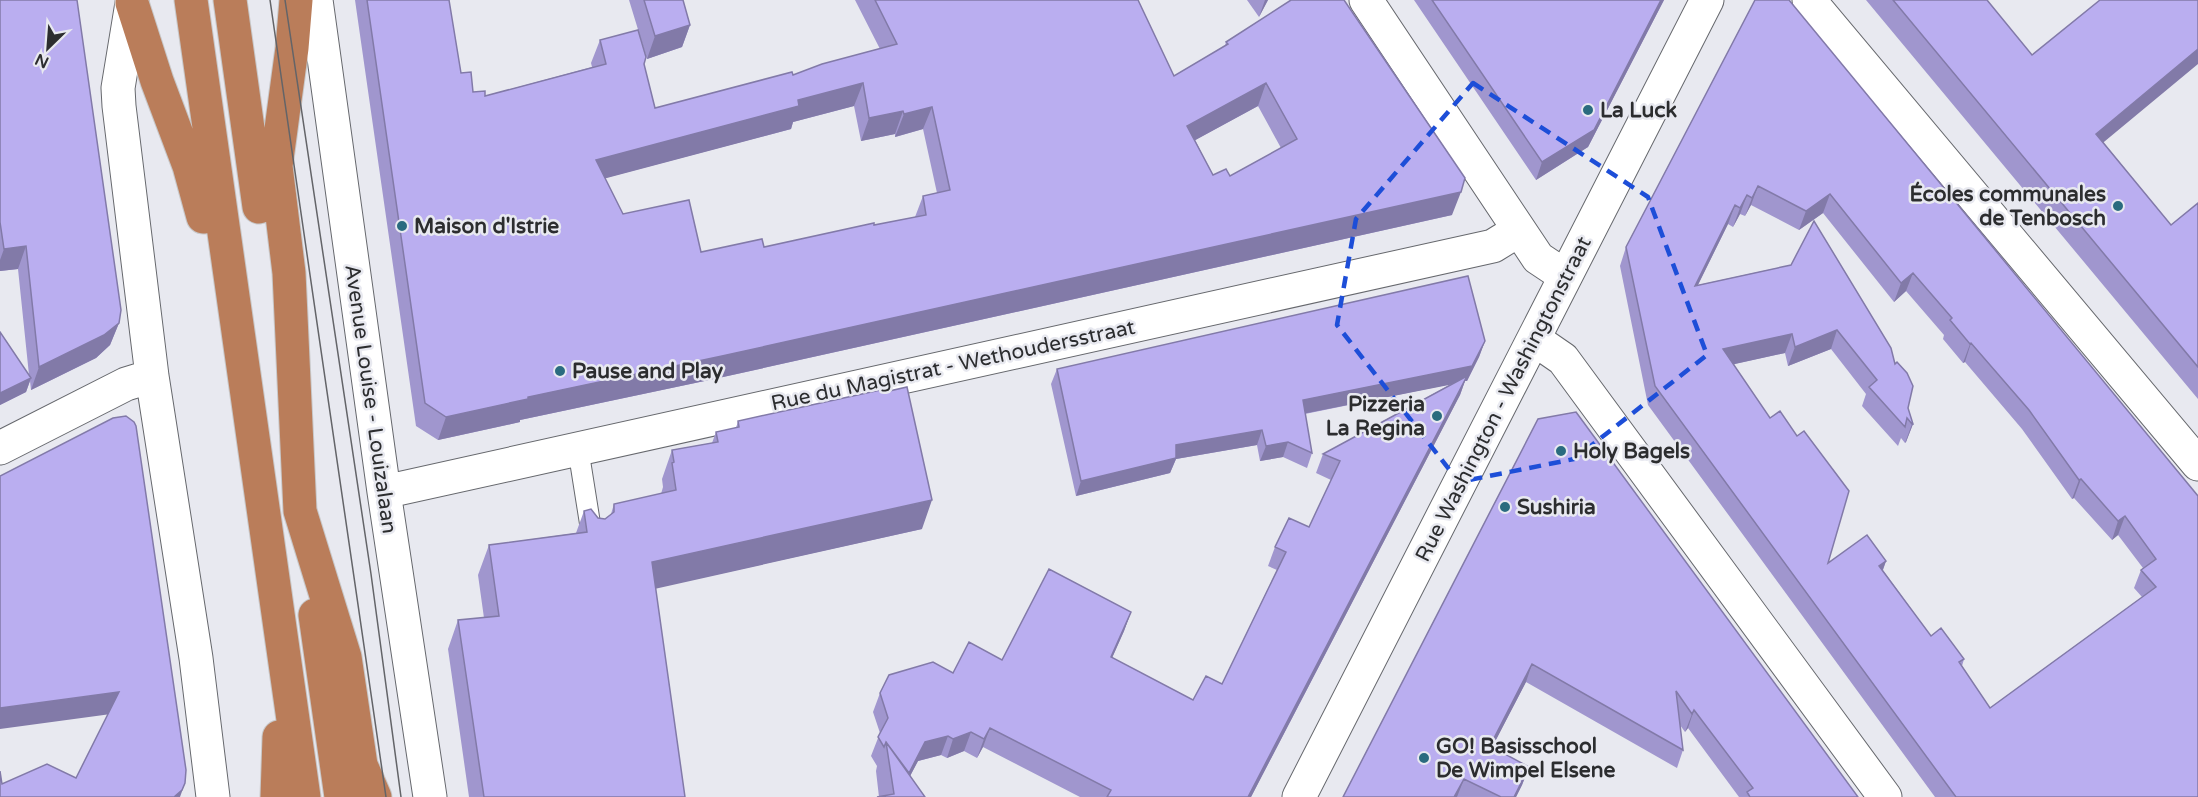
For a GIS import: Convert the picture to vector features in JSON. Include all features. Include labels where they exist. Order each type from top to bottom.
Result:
[{"type":"highway","points":[[191,0],[304,797]]},
{"type":"highway","points":[[230,0],[341,797]]},
{"type":"highway","points":[[296,0],[276,166],[290,273],[300,511],[345,657],[361,765],[375,797]]},
{"type":"highway","points":[[132,3],[157,81],[189,166],[238,338]]},
{"type":"highway","points":[[277,797],[282,648]]},
{"type":"street","name":"Avenue Louise - Louizalaan","points":[[316,0],[384,492],[430,797]]},
{"type":"street","points":[[1366,0],[1538,258],[1565,276]]},
{"type":"street","name":"Rue Washington - Washingtonstraat","points":[[1299,797],[1707,0]]},
{"type":"street","points":[[1809,0],[2198,464]]},
{"type":"street","points":[[132,3],[118,88],[152,376],[196,658],[213,797]]},
{"type":"street","name":"Rue du Magistrat - Wethoudersstraat","points":[[384,492],[1493,246],[1519,230]]},
{"type":"street","points":[[1534,339],[1563,358],[1885,797]]},
{"type":"street","points":[[0,448],[126,384],[152,376]]},
{"type":"lane","points":[[578,448],[592,536]]},
{"type":"highlighted area","points":[[1473,83],[1648,197],[1707,355],[1574,459],[1459,482],[1337,325],[1356,219]]},
{"type":"building","points":[[0,0],[77,0],[121,310],[119,323],[104,335],[39,367],[26,246],[4,249],[0,222]]},
{"type":"building","points":[[367,0],[449,0],[461,73],[471,72],[473,92],[485,91],[485,96],[606,64],[600,40],[638,30],[646,57],[644,64],[655,108],[792,72],[793,75],[822,64],[897,44],[875,0],[1138,0],[1174,76],[1228,44],[1226,42],[1291,0],[1344,0],[1465,178],[1461,192],[446,417],[425,403]],"holes":[[[863,83],[869,118],[903,111],[904,114],[932,107],[950,190],[923,196],[926,215],[874,225],[874,223],[764,247],[762,239],[701,252],[689,200],[623,214],[596,160],[799,106],[798,100]],[[1266,83],[1297,139],[1230,176],[1226,169],[1213,175],[1187,126]]]},
{"type":"building","points":[[644,0],[683,0],[690,25],[655,36]]},
{"type":"building","points":[[1432,0],[1661,0],[1594,130],[1542,162]]},
{"type":"building","points":[[1755,0],[1789,0],[2198,496],[2198,797],[1956,797],[1655,386],[1626,247]],"holes":[[[1758,186],[1806,211],[1830,194],[1901,283],[1913,273],[1952,318],[1950,320],[1970,344],[2029,410],[2079,480],[2081,479],[2118,521],[2125,516],[2156,559],[2141,570],[2156,587],[1990,708],[1959,662],[1964,659],[1941,628],[1931,636],[1879,566],[1886,561],[1867,535],[1828,563],[1849,491],[1804,431],[1797,436],[1780,411],[1770,418],[1723,349],[1792,334],[1795,347],[1837,330],[1877,380],[1869,387],[1905,427],[1907,418],[1913,424],[1908,408],[1913,386],[1907,373],[1897,362],[1895,364],[1891,348],[1814,221],[1791,265],[1695,286],[1735,205],[1740,208],[1747,195],[1752,198]]]},
{"type":"building","name":"Écoles communales de Tenbosch","points":[[1893,0],[1987,0],[2032,55],[2100,0],[2198,0],[2198,49],[2096,134],[2171,225],[2198,203],[2198,367]]},
{"type":"building","points":[[1468,276],[1485,341],[1472,366],[1303,400],[1312,453],[1288,442],[1266,446],[1262,430],[1176,445],[1176,458],[1081,481],[1057,369]]},
{"type":"building","points":[[0,332],[31,378],[0,393]]},
{"type":"building","points":[[1467,376],[1248,797],[1107,797],[1111,790],[990,728],[984,739],[971,732],[953,739],[948,736],[925,742],[909,773],[886,742],[884,747],[878,737],[888,718],[880,693],[889,675],[933,662],[953,673],[969,642],[1002,660],[1049,569],[1131,612],[1111,657],[1193,700],[1206,676],[1222,684],[1286,552],[1275,547],[1289,518],[1309,527],[1340,461],[1323,454]]},
{"type":"building","points":[[907,387],[932,500],[652,562],[685,797],[484,797],[458,620],[499,616],[489,545],[587,532],[584,511],[591,509],[598,518],[605,519],[614,512],[614,504],[676,490],[672,450],[718,442],[716,432],[739,427],[738,421],[885,389],[885,392]]},
{"type":"building","points":[[1576,412],[1858,797],[1750,797],[1747,792],[1753,788],[1694,710],[1692,714],[1676,691],[1683,750],[1532,664],[1490,746],[1529,767],[1514,797],[1501,797],[1464,779],[1454,797],[1343,797],[1538,419]]},
{"type":"building","points":[[126,416],[136,426],[186,770],[185,783],[182,790],[174,797],[0,797],[0,771],[2,784],[47,764],[76,778],[119,692],[0,708],[0,476],[113,418]]},
{"type":"building","points":[[886,742],[925,797],[877,797],[894,794]]},
{"type":"tram line","points":[[270,0],[386,797]]},
{"type":"tram line","points":[[285,0],[371,574],[401,797]]},
{"type":"place","name":"La Luck","points":[[1588,110]]},
{"type":"place","name":"Écoles communales de Tenbosch","points":[[2118,206]]},
{"type":"place","name":"Maison d'Istrie","points":[[402,226]]},
{"type":"place","name":"Pause and Play","points":[[560,371]]},
{"type":"place","name":"Pizzeria La Regina","points":[[1437,416]]},
{"type":"place","name":"Holy Bagels","points":[[1561,451]]},
{"type":"place","name":"Sushiria","points":[[1505,507]]},
{"type":"place","name":"GO! Basisschool De Wimpel Elsene","points":[[1424,758]]}]
